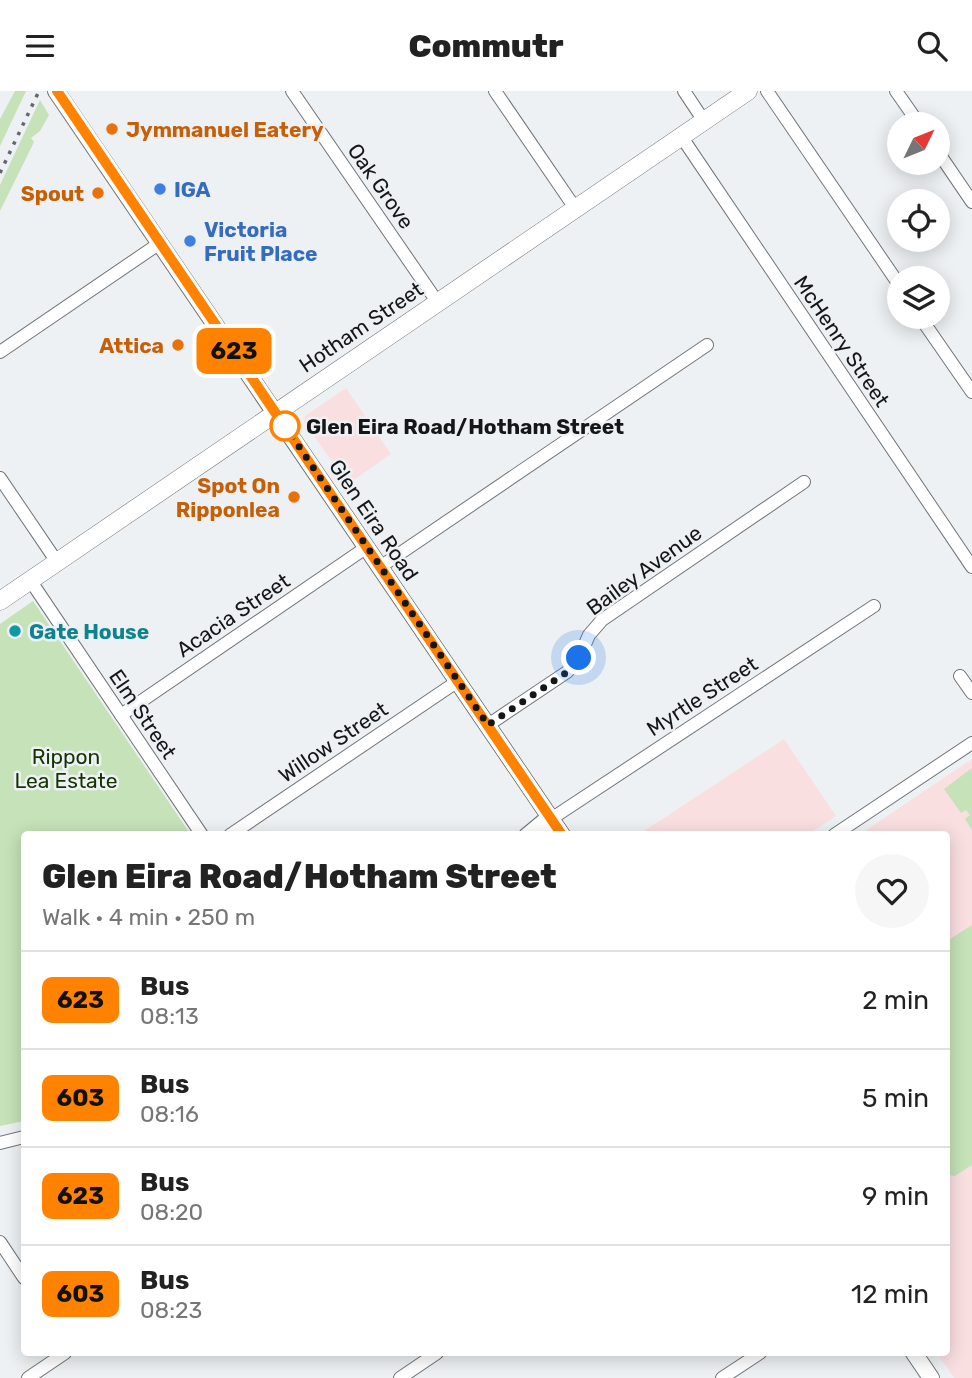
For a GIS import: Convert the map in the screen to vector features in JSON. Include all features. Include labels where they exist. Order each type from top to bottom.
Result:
[{"type":"main road","name":"Glen Eira Road","points":[[57,91],[554,823]]},
{"type":"main road","name":"Hotham Street","points":[[0,601],[748,91]]},
{"type":"main road","points":[[916,1356],[931,1378]]},
{"type":"street","name":"Oak Grove","points":[[292,91],[438,303]]},
{"type":"street","points":[[495,91],[575,208]]},
{"type":"street","points":[[684,91],[704,121]]},
{"type":"street","points":[[766,91],[887,267]]},
{"type":"street","points":[[896,91],[911,112]]},
{"type":"street","name":"McHenry Street","points":[[681,136],[972,567]]},
{"type":"street","points":[[950,170],[972,202]]},
{"type":"street","points":[[0,352],[160,243]]},
{"type":"street","points":[[928,329],[972,392]]},
{"type":"street","points":[[380,567],[707,345]]},
{"type":"street","points":[[0,478],[57,562]]},
{"type":"street","name":"Bailey Avenue","points":[[488,725],[567,672],[579,658],[589,635],[602,620],[804,482]]},
{"type":"street","name":"Acacia Street","points":[[121,715],[367,547]]},
{"type":"street","name":"Elm Street","points":[[30,580],[199,831]]},
{"type":"street","name":"Myrtle Street","points":[[554,823],[874,606]]},
{"type":"street","points":[[960,675],[972,693]]},
{"type":"street","name":"Willow Street","points":[[236,831],[458,681]]},
{"type":"street","points":[[840,831],[972,743]]},
{"type":"street","points":[[534,831],[554,823]]},
{"type":"street","points":[[0,1143],[21,1138]]},
{"type":"street","points":[[0,1242],[21,1274]]},
{"type":"street","points":[[28,1378],[61,1356]]},
{"type":"street","points":[[400,1378],[433,1356]]},
{"type":"street","points":[[722,1378],[755,1356]]},
{"type":"shaded area","points":[[346,388],[391,454],[348,484],[304,422],[305,416]]},
{"type":"shaded area","points":[[784,739],[836,816],[813,831],[644,831]]},
{"type":"shaded area","points":[[972,759],[972,1378],[954,1378],[939,1356],[950,1356],[950,831],[865,831]]},
{"type":"green space","points":[[15,91],[26,91],[0,146],[0,119]]},
{"type":"green space","points":[[40,100],[49,115],[40,131],[31,138],[34,142],[0,211],[0,185]]},
{"type":"green space","name":"Rippon Lea Estate","points":[[33,601],[188,831],[21,831],[21,1122],[0,1126],[0,624]]},
{"type":"green space","points":[[972,768],[972,830],[965,819],[970,815],[966,810],[961,813],[944,789]]},
{"type":"green space","points":[[972,925],[972,1165],[955,1176],[950,1175],[950,939]]},
{"type":"railway","points":[[0,173],[39,91]]},
{"type":"bus line","name":"623","points":[[57,91],[559,831]]},
{"type":"place","name":"Jymmanuel Eatery","points":[[112,129]]},
{"type":"place","name":"IGA","points":[[160,189]]},
{"type":"place","name":"Spout","points":[[98,193]]},
{"type":"place","name":"Victoria Fruit Place","points":[[190,241]]},
{"type":"place","name":"Attica","points":[[178,345]]},
{"type":"place","name":"Glen Eira Road/Hotham Street","points":[[285,426]]},
{"type":"place","name":"Spot On Ripponlea","points":[[294,497]]},
{"type":"place","name":"Gate House","points":[[15,631]]},
{"type":"route","points":[[285,426],[488,725],[567,672],[579,658]]}]
